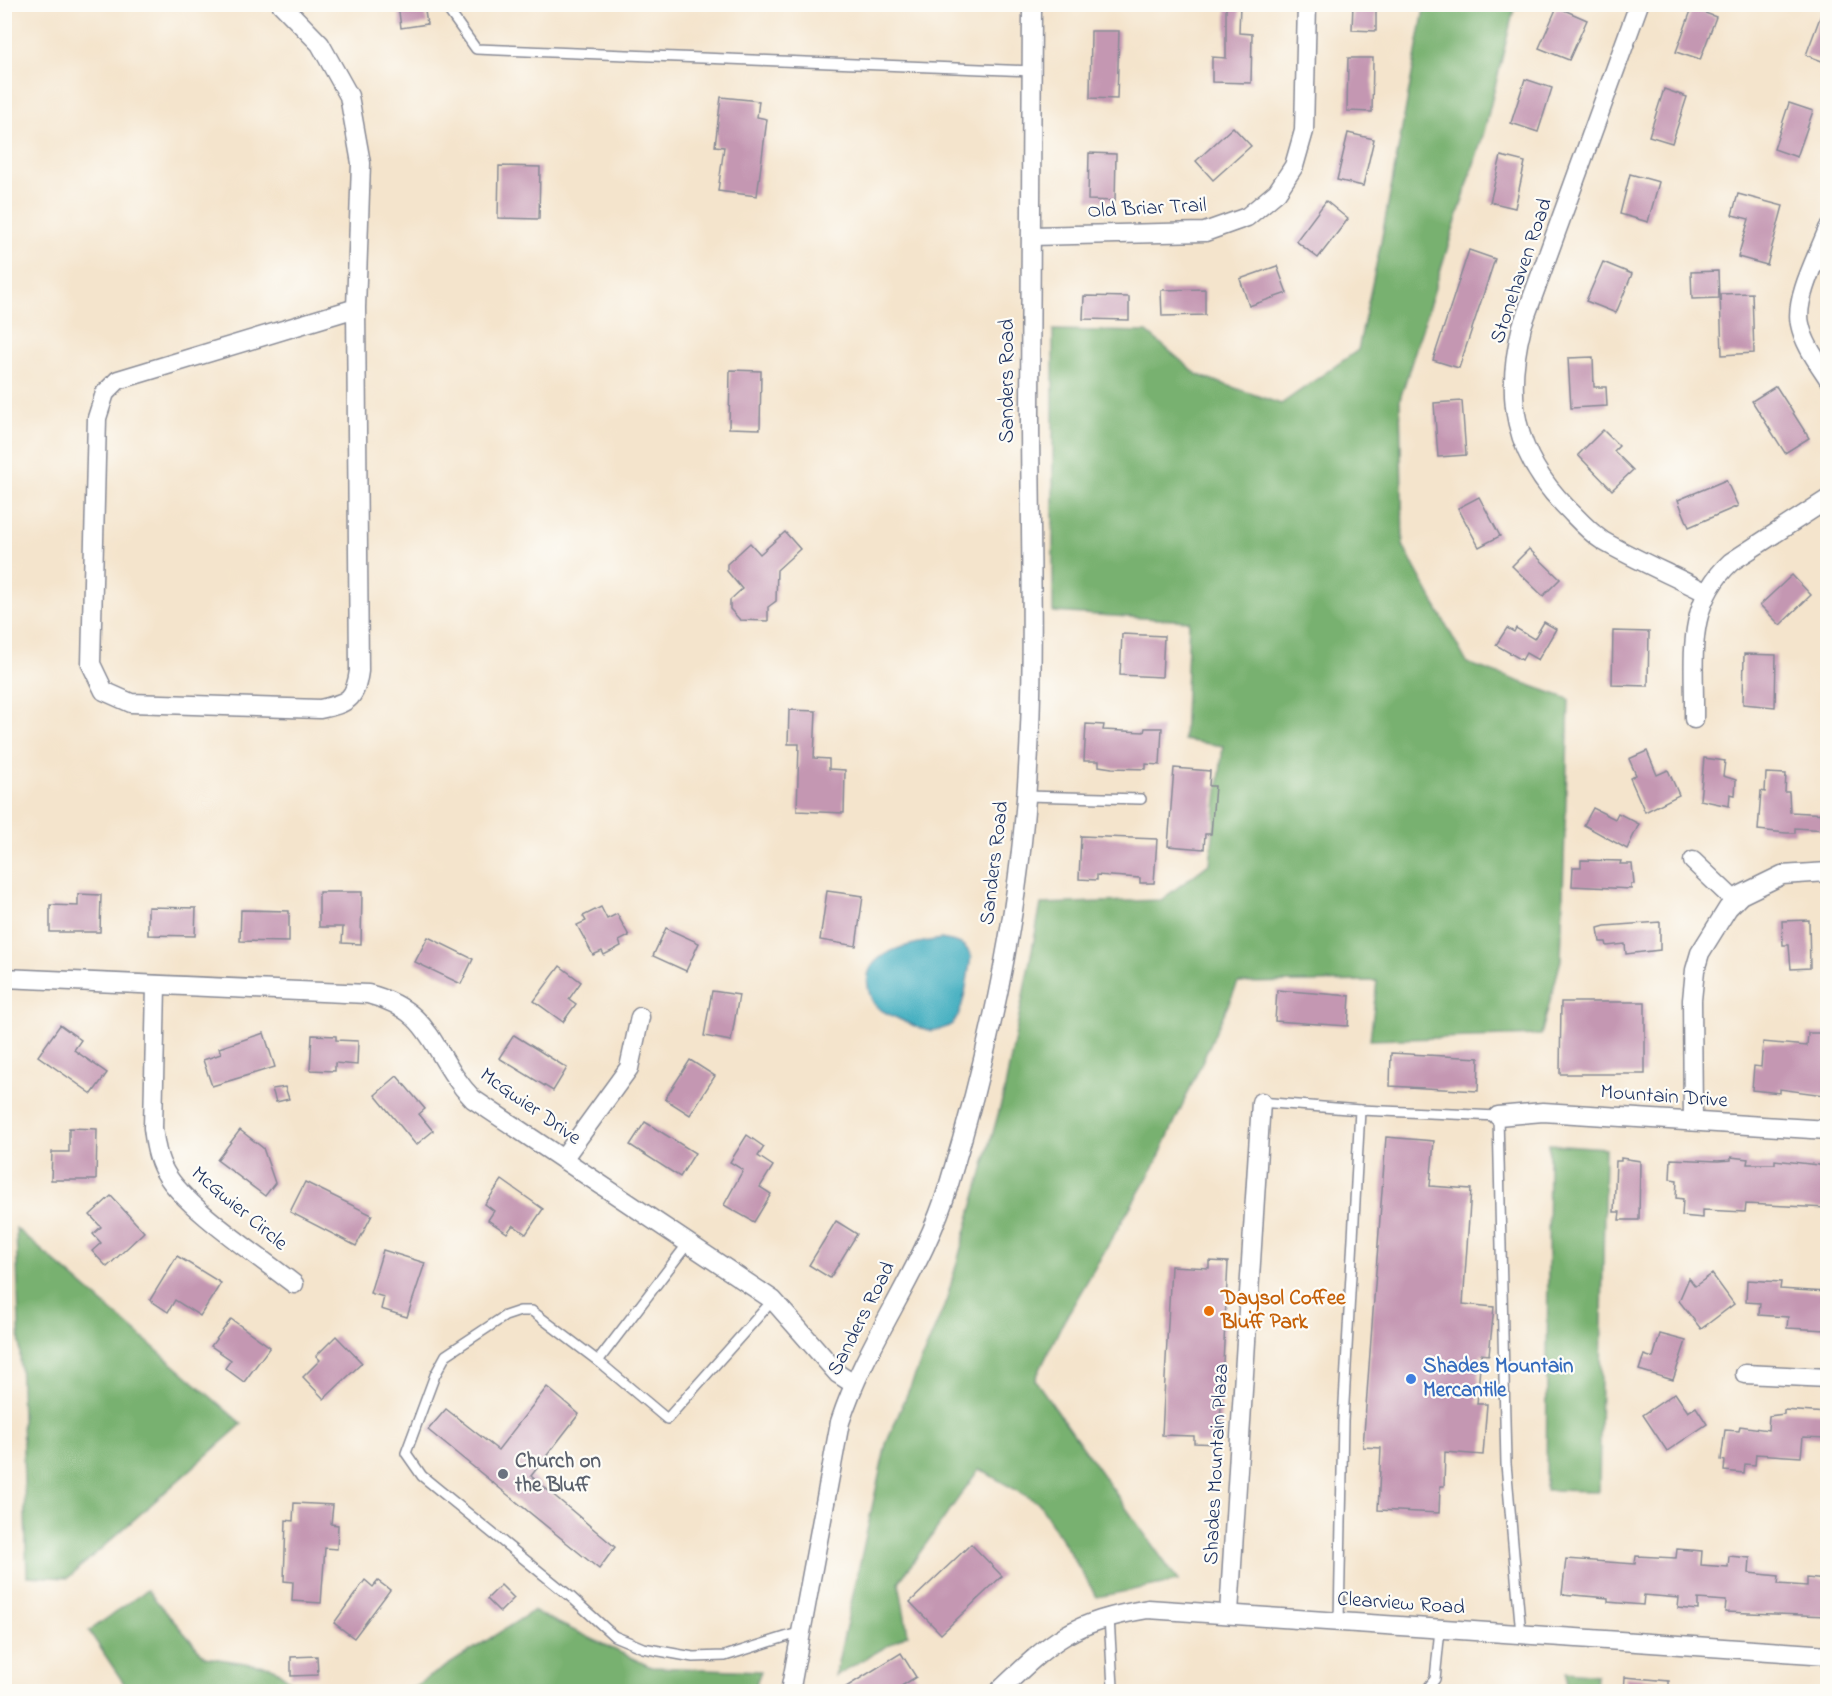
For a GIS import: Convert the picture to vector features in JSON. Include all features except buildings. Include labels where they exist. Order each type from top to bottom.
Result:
[{"type":"street","points":[[281,4],[320,44],[349,96],[360,163],[356,308],[359,659],[356,691],[344,704],[320,709],[131,703],[104,691],[91,664],[97,418],[105,393],[118,380],[356,308]]},
{"type":"street","name":"Sanders Road","points":[[790,1692],[840,1422],[852,1383],[921,1254],[948,1189],[997,996],[1020,857],[1026,796],[1030,678],[1032,4]]},
{"type":"street","name":"Old Briar Trail","points":[[1031,236],[1205,232],[1247,217],[1277,192],[1294,166],[1304,131],[1307,4]]},
{"type":"street","name":"Stonehaven Road","points":[[1639,4],[1522,326],[1515,364],[1515,412],[1530,462],[1547,487],[1585,527],[1603,540],[1705,592]]},
{"type":"street","points":[[1827,229],[1799,308],[1799,322],[1807,346],[1827,378]]},
{"type":"street","points":[[1694,719],[1697,612],[1705,592],[1717,575],[1731,562],[1827,499]]},
{"type":"street","points":[[1693,861],[1735,901]]},
{"type":"street","points":[[1693,1121],[1695,970],[1708,938],[1741,895],[1782,875],[1827,872]]},
{"type":"street","name":"McGwier Drive","points":[[4,978],[368,994],[387,999],[419,1020],[432,1036],[454,1078],[473,1099],[773,1300],[838,1374],[852,1383]]},
{"type":"street","name":"McGwier Circle","points":[[156,985],[153,1128],[155,1144],[164,1171],[184,1197],[294,1284]]},
{"type":"street","points":[[563,1159],[629,1068],[640,1017]]},
{"type":"street","name":"Shades Mountain Plaza","points":[[1229,1613],[1261,1102]]},
{"type":"street","name":"Mountain Drive","points":[[1498,1116],[1543,1112],[1827,1130]]},
{"type":"street","points":[[1745,1374],[1827,1378]]},
{"type":"street","name":"Clearview Road","points":[[998,1692],[1042,1650],[1071,1630],[1109,1615],[1148,1609],[1827,1655]]},
{"type":"lane","points":[[448,4],[449,12],[476,49],[1032,72]]},
{"type":"lane","points":[[1026,796],[1141,799]]},
{"type":"lane","points":[[1261,1102],[1360,1110],[1498,1116],[1506,1464],[1521,1634]]},
{"type":"lane","points":[[1339,1622],[1343,1421],[1360,1110]]},
{"type":"lane","points":[[598,1362],[689,1242]]},
{"type":"lane","points":[[773,1300],[667,1419],[532,1311],[520,1311],[506,1316],[446,1355],[435,1375],[406,1453],[422,1476],[572,1598],[614,1636],[643,1648],[693,1657],[725,1656],[801,1632]]},
{"type":"lane","points":[[1109,1615],[1113,1687]]},
{"type":"lane","points":[[1425,1692],[1435,1679],[1440,1629]]},
{"type":"green space","points":[[1425,4],[1515,5],[1484,132],[1400,399],[1403,546],[1467,663],[1569,699],[1561,960],[1541,1035],[1370,1040],[1377,981],[1238,983],[1156,1163],[1061,1326],[1035,1380],[1178,1581],[1097,1597],[1039,1503],[979,1469],[899,1582],[908,1634],[835,1676],[886,1444],[946,1302],[1004,1093],[1041,904],[1161,900],[1210,863],[1223,746],[1184,740],[1189,621],[1053,612],[1053,330],[1147,332],[1198,375],[1281,404],[1358,350],[1381,242]]},
{"type":"green space","points":[[1549,1144],[1605,1148],[1599,1491],[1546,1490]]},
{"type":"green space","points":[[16,1228],[242,1424],[68,1578],[27,1576]]},
{"type":"green space","points":[[147,1590],[205,1657],[272,1667],[304,1691],[129,1691],[89,1631]]},
{"type":"green space","points":[[533,1611],[651,1667],[761,1671],[753,1691],[407,1691]]},
{"type":"green space","points":[[1567,1672],[1597,1675],[1596,1691],[1566,1691]]},
{"type":"water","points":[[941,939],[963,946],[971,957],[963,1002],[953,1023],[941,1029],[927,1030],[877,1007],[872,1000],[868,986],[868,974],[873,964],[882,956],[905,946]]},
{"type":"place","name":"Daysol Coffee Bluff Park","points":[[1209,1311]]},
{"type":"place","name":"Shades Mountain Mercantile","points":[[1411,1379]]},
{"type":"place","name":"Church on the Bluff","points":[[503,1474]]}]
